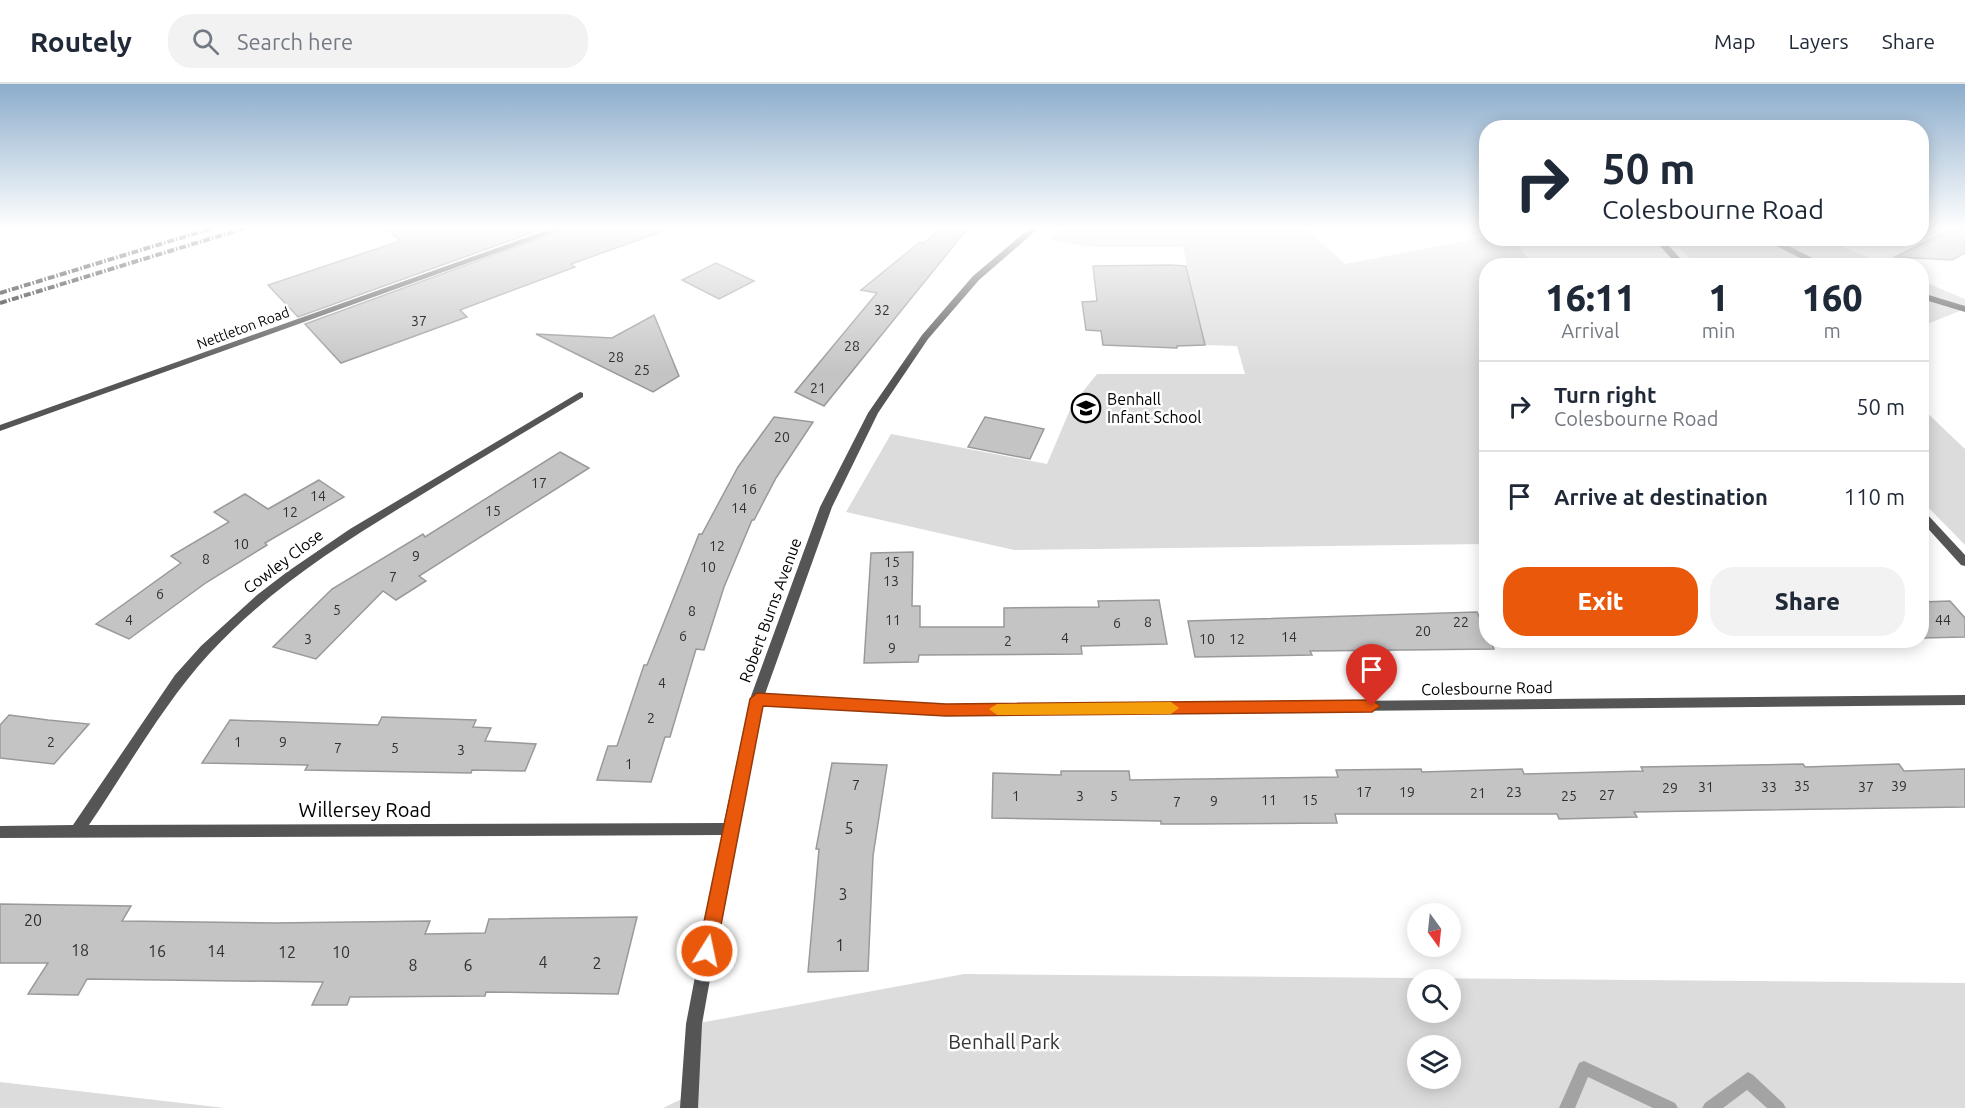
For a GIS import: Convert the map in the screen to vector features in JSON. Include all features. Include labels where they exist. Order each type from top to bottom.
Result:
[{"type":"street","name":"Nettleton Road","points":[[0,428],[428,276]]},
{"type":"street","name":"Robert Burns Avenue","points":[[689,1108],[694,1024],[757,699],[826,507],[873,414],[899,374],[950,306],[979,276]]},
{"type":"street","points":[[1929,298],[1965,309]]},
{"type":"street","name":"Cowley Close","points":[[76,833],[180,679],[220,633],[242,613],[334,543],[580,395]]},
{"type":"street","points":[[1929,523],[1965,562]]},
{"type":"street","name":"Colesbourne Road","points":[[757,699],[946,710],[1965,700]]},
{"type":"street","name":"Willersey Road","points":[[0,832],[730,829]]},
{"type":"green space","points":[[1189,276],[1479,276],[1479,544],[1014,550],[846,512],[891,434],[1047,464],[1072,405],[1097,374],[1245,374],[1237,346],[1205,345]]},
{"type":"green space","points":[[1929,284],[1965,299],[1965,309],[1929,323]]},
{"type":"green space","points":[[1929,415],[1965,449],[1965,545],[1929,508]]},
{"type":"green space","name":"Benhall Park","points":[[964,974],[1407,978],[1407,1023],[1461,1023],[1461,978],[1965,983],[1965,1108],[663,1108],[690,1095],[694,1024]]},
{"type":"green space","points":[[0,1082],[225,1108],[0,1108]]},
{"type":"building","points":[[296,276],[412,276],[298,317],[268,285]]},
{"type":"building","points":[[437,276],[552,276],[460,310],[467,317],[341,363],[305,324]]},
{"type":"building","points":[[690,276],[743,276],[754,281],[719,299],[682,280]]},
{"type":"building","points":[[878,276],[929,276],[824,406],[795,392],[877,293],[861,290]]},
{"type":"building","points":[[1094,276],[1188,276],[1205,345],[1177,346],[1177,348],[1103,345],[1101,331],[1086,330],[1082,302],[1097,301]]},
{"type":"building","points":[[654,315],[679,376],[653,392],[536,334],[612,338]]},
{"type":"building","points":[[774,417],[813,422],[776,478],[752,520],[724,587],[704,650],[696,649],[670,737],[665,737],[651,782],[597,780],[608,746],[617,746],[644,665],[647,665],[699,534],[702,534],[738,467]]},
{"type":"building","points":[[985,417],[1044,429],[1030,459],[968,447]]},
{"type":"building","points":[[560,452],[589,468],[419,576],[426,581],[396,600],[383,591],[316,659],[273,647],[332,589],[423,534],[425,537]]},
{"type":"building","points":[[319,480],[344,497],[265,543],[267,545],[207,582],[129,639],[96,624],[181,563],[171,556],[229,522],[214,512],[245,494],[268,509]]},
{"type":"building","points":[[913,552],[912,606],[920,606],[920,627],[1004,627],[1004,608],[1099,607],[1098,601],[1159,600],[1167,644],[1081,646],[1082,654],[919,655],[918,662],[864,663],[871,553]]},
{"type":"building","points":[[1950,601],[1965,618],[1965,637],[1929,638],[1929,602]]},
{"type":"building","points":[[1477,612],[1479,648],[1494,649],[1310,651],[1312,655],[1195,657],[1188,621]]},
{"type":"building","points":[[9,715],[89,724],[54,764],[0,758],[0,725]]},
{"type":"building","points":[[382,717],[476,720],[473,727],[491,728],[485,741],[536,744],[525,771],[472,770],[471,773],[305,770],[308,765],[202,763],[230,720],[378,725]]},
{"type":"building","points":[[832,763],[887,765],[873,856],[868,971],[808,972],[819,849],[816,849]]},
{"type":"building","points":[[1803,764],[1805,767],[1899,764],[1904,771],[1965,769],[1965,807],[1634,812],[1637,817],[1559,819],[1557,814],[1335,814],[1337,823],[1161,824],[1161,821],[992,818],[993,773],[1061,775],[1061,771],[1129,771],[1130,780],[1338,777],[1336,770],[1421,769],[1422,772],[1522,769],[1524,774],[1643,771],[1641,767]]},
{"type":"building","points":[[0,904],[131,906],[122,921],[274,923],[430,921],[425,934],[485,933],[489,919],[637,917],[618,994],[486,992],[485,996],[350,997],[347,1005],[312,1005],[323,982],[87,979],[78,995],[28,994],[48,963],[0,963]]},
{"type":"waterway","points":[[1567,1108],[1584,1068],[1670,1108]]},
{"type":"waterway","points":[[1710,1108],[1748,1080],[1778,1108]]},
{"type":"railway","points":[[0,293],[56,276]]},
{"type":"railway","points":[[0,303],[89,276]]},
{"type":"slow traffic","points":[[997,709],[1171,708]]},
{"type":"place","name":"Benhall Infant School","points":[[1086,408]]},
{"type":"route","points":[[707,951],[757,699],[946,710],[1372,706]]}]
